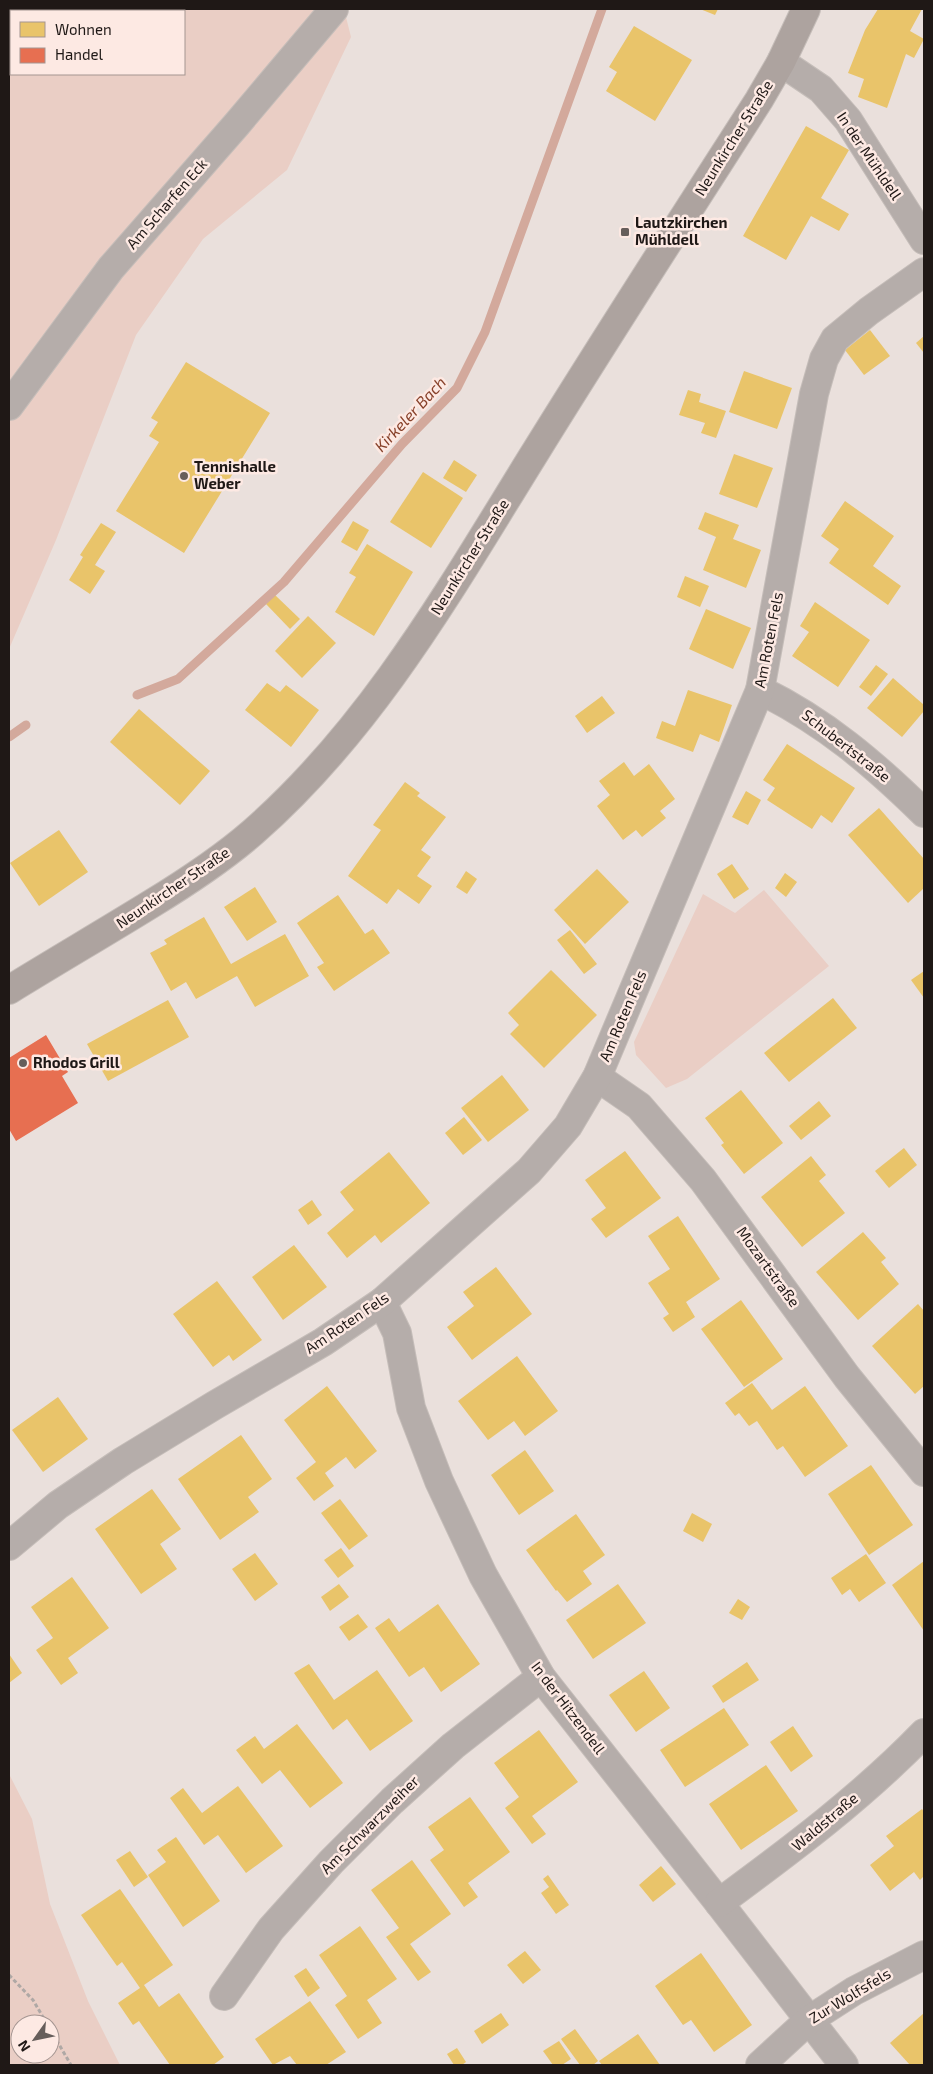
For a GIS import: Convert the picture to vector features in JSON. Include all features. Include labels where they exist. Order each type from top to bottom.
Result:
[{"type":"main road","name":"Neunkircher Straße","points":[[9,990],[196,876],[253,832],[300,787],[346,738],[388,683],[423,631],[754,108],[781,62],[806,9]]},
{"type":"street","name":"Am Scharfen Eck","points":[[9,406],[111,268],[334,9]]},
{"type":"street","name":"In der Mühldell","points":[[781,62],[821,90],[848,120],[924,240]]},
{"type":"street","name":"Am Roten Fels","points":[[9,1546],[58,1505],[123,1461],[323,1342],[382,1302],[529,1171],[568,1126],[597,1077],[760,690],[814,394],[824,359],[835,338],[924,272]]},
{"type":"street","name":"Schubertstraße","points":[[760,690],[790,704],[823,725],[883,772],[924,813]]},
{"type":"street","name":"Mozartstraße","points":[[597,1077],[639,1106],[704,1180],[847,1377],[924,1472]]},
{"type":"street","name":"In der Hitzendell","points":[[382,1302],[397,1333],[411,1408],[439,1481],[483,1575],[541,1677],[719,1902],[844,2065]]},
{"type":"street","name":"Am Schwarzweiher","points":[[224,1996],[271,1929],[331,1862],[385,1808],[453,1746],[541,1677]]},
{"type":"street","name":"Waldstraße","points":[[719,1902],[788,1852],[842,1808],[902,1756],[924,1732]]},
{"type":"street","name":"Zur Wolfsfels","points":[[760,2065],[809,2020],[854,1991],[924,1955]]},
{"type":"path","points":[[9,1975],[34,2000],[42,2014]]},
{"type":"path","points":[[60,2046],[71,2065]]},
{"type":"shaded area","points":[[9,9],[344,9],[351,37],[287,170],[203,239],[136,335],[56,540],[9,649]]},
{"type":"shaded area","points":[[764,890],[829,966],[687,1079],[666,1088],[636,1055],[634,1042],[703,894],[735,913]]},
{"type":"shaded area","points":[[9,1774],[32,1819],[50,1904],[88,2001],[120,2065],[9,2065]]},
{"type":"building: Wohnen","points":[[700,9],[718,9],[715,15]]},
{"type":"building: Wohnen","points":[[878,9],[922,9],[910,31],[924,39],[914,58],[906,54],[887,108],[858,97],[864,79],[848,73],[865,30]]},
{"type":"building: Wohnen","points":[[634,26],[692,60],[655,121],[606,91],[617,72],[609,67]]},
{"type":"building: Wohnen","points":[[806,126],[849,150],[821,198],[849,214],[839,231],[811,216],[786,260],[743,236]]},
{"type":"building: Wohnen","points":[[870,330],[890,356],[864,375],[845,350]]},
{"type":"building: Wohnen","points":[[924,336],[924,353],[916,343]]},
{"type":"building: Wohnen","name":"Tennishalle Weber","points":[[186,362],[270,413],[184,553],[116,511],[159,442],[149,436],[158,422],[151,418]]},
{"type":"building: Wohnen","points":[[744,371],[792,388],[777,429],[729,412]]},
{"type":"building: Wohnen","points":[[688,390],[701,394],[699,402],[726,411],[716,438],[701,433],[705,423],[679,415]]},
{"type":"building: Wohnen","points":[[734,454],[773,468],[757,508],[719,494]]},
{"type":"building: Wohnen","points":[[454,460],[477,475],[466,492],[443,478]]},
{"type":"building: Wohnen","points":[[423,472],[463,498],[431,548],[390,522]]},
{"type":"building: Wohnen","points":[[845,501],[894,536],[873,566],[901,586],[888,605],[829,563],[839,549],[821,536]]},
{"type":"building: Wohnen","points":[[705,512],[739,525],[733,539],[761,550],[746,588],[703,570],[716,537],[698,529]]},
{"type":"building: Wohnen","points":[[353,521],[369,530],[357,551],[341,542]]},
{"type":"building: Wohnen","points":[[101,523],[116,532],[95,565],[105,571],[90,594],[69,580],[83,557],[80,555]]},
{"type":"building: Wohnen","points":[[367,544],[413,572],[374,636],[335,612],[356,577],[349,573]]},
{"type":"building: Wohnen","points":[[685,576],[709,586],[700,607],[677,597]]},
{"type":"building: Wohnen","points":[[275,595],[300,619],[290,629],[266,604]]},
{"type":"building: Wohnen","points":[[815,602],[870,640],[838,687],[792,656],[809,632],[800,626]]},
{"type":"building: Wohnen","points":[[706,609],[751,628],[733,669],[689,649]]},
{"type":"building: Wohnen","points":[[308,616],[336,643],[302,678],[275,651]]},
{"type":"building: Wohnen","points":[[876,665],[888,674],[871,696],[859,687]]},
{"type":"building: Wohnen","points":[[893,678],[924,705],[924,711],[902,737],[867,708]]},
{"type":"building: Wohnen","points":[[267,683],[280,692],[286,685],[319,710],[291,747],[245,710]]},
{"type":"building: Wohnen","points":[[688,690],[732,705],[719,742],[700,734],[693,752],[656,738],[662,721],[675,726]]},
{"type":"building: Wohnen","points":[[602,696],[615,713],[587,733],[575,716]]},
{"type":"building: Wohnen","points":[[139,709],[210,771],[180,805],[110,742]]},
{"type":"building: Wohnen","points":[[787,744],[855,788],[832,823],[821,815],[812,829],[767,800],[775,788],[763,780]]},
{"type":"building: Wohnen","points":[[624,762],[634,776],[649,764],[675,799],[660,811],[666,818],[642,837],[636,830],[623,840],[597,806],[610,795],[599,781]]},
{"type":"building: Wohnen","points":[[405,782],[420,793],[417,796],[446,817],[421,850],[431,857],[417,876],[432,886],[419,904],[398,889],[387,904],[348,876],[381,830],[373,825]]},
{"type":"building: Wohnen","points":[[746,791],[761,800],[748,825],[732,817]]},
{"type":"building: Wohnen","points":[[879,808],[924,859],[924,888],[908,903],[848,835]]},
{"type":"building: Wohnen","points":[[59,830],[88,872],[39,906],[10,863]]},
{"type":"building: Wohnen","points":[[732,864],[749,889],[734,899],[717,874]]},
{"type":"building: Wohnen","points":[[597,869],[629,902],[585,944],[554,910]]},
{"type":"building: Wohnen","points":[[466,871],[477,879],[467,894],[456,887]]},
{"type":"building: Wohnen","points":[[785,873],[797,882],[786,897],[775,888]]},
{"type":"building: Wohnen","points":[[255,887],[277,922],[247,941],[224,907]]},
{"type":"building: Wohnen","points":[[338,895],[365,934],[373,929],[390,953],[334,991],[317,967],[324,963],[297,923]]},
{"type":"building: Wohnen","points":[[204,917],[231,964],[285,934],[309,976],[255,1007],[237,976],[196,999],[186,982],[171,991],[150,953],[167,944],[164,940]]},
{"type":"building: Wohnen","points":[[570,930],[597,964],[584,974],[557,940]]},
{"type":"building: Wohnen","points":[[551,970],[597,1015],[544,1068],[510,1034],[519,1025],[508,1013]]},
{"type":"building: Wohnen","points":[[924,971],[924,998],[911,980]]},
{"type":"building: Wohnen","points":[[833,998],[857,1028],[789,1082],[764,1053]]},
{"type":"building: Wohnen","points":[[168,1000],[189,1037],[108,1081],[87,1044]]},
{"type":"building: Wohnen","points":[[502,1075],[529,1110],[488,1142],[461,1108]]},
{"type":"building: Wohnen","points":[[741,1090],[783,1143],[744,1174],[721,1145],[724,1143],[705,1118]]},
{"type":"building: Wohnen","points":[[819,1101],[831,1116],[801,1140],[789,1126]]},
{"type":"building: Wohnen","points":[[464,1117],[482,1140],[463,1155],[445,1133]]},
{"type":"building: Wohnen","points":[[904,1148],[917,1165],[889,1188],[875,1171]]},
{"type":"building: Wohnen","points":[[625,1151],[661,1198],[606,1238],[591,1219],[606,1208],[585,1180]]},
{"type":"building: Wohnen","points":[[389,1152],[430,1203],[381,1243],[375,1235],[347,1258],[327,1233],[354,1210],[340,1192]]},
{"type":"building: Wohnen","points":[[811,1156],[826,1175],[819,1181],[845,1213],[802,1247],[761,1197]]},
{"type":"building: Wohnen","points":[[312,1200],[322,1215],[308,1225],[298,1210]]},
{"type":"building: Wohnen","points":[[678,1216],[720,1279],[686,1302],[695,1317],[673,1332],[663,1318],[669,1314],[648,1283],[670,1269],[648,1236]]},
{"type":"building: Wohnen","points":[[863,1232],[886,1258],[881,1262],[899,1284],[858,1320],[816,1272]]},
{"type":"building: Wohnen","points":[[294,1245],[327,1287],[283,1320],[252,1277]]},
{"type":"building: Wohnen","points":[[496,1267],[532,1314],[472,1360],[447,1327],[474,1306],[463,1292]]},
{"type":"building: Wohnen","points":[[217,1281],[262,1340],[233,1361],[229,1355],[213,1367],[173,1314]]},
{"type":"building: Wohnen","points":[[741,1300],[783,1359],[744,1387],[701,1329]]},
{"type":"building: Wohnen","points":[[918,1304],[924,1311],[924,1386],[915,1394],[872,1346]]},
{"type":"building: Wohnen","points":[[517,1356],[558,1411],[525,1436],[514,1421],[488,1440],[458,1401]]},
{"type":"building: Wohnen","points":[[752,1383],[772,1410],[805,1386],[848,1446],[805,1477],[783,1446],[777,1450],[757,1421],[749,1426],[739,1413],[735,1416],[725,1403]]},
{"type":"building: Wohnen","points":[[327,1386],[377,1451],[355,1469],[346,1457],[325,1473],[334,1486],[314,1501],[296,1478],[316,1462],[284,1420]]},
{"type":"building: Wohnen","points":[[58,1397],[88,1439],[43,1472],[12,1430]]},
{"type":"building: Wohnen","points":[[241,1435],[272,1479],[248,1497],[259,1512],[220,1540],[178,1479]]},
{"type":"building: Wohnen","points":[[525,1450],[554,1491],[519,1515],[491,1475]]},
{"type":"building: Wohnen","points":[[871,1465],[913,1525],[869,1555],[828,1494]]},
{"type":"building: Wohnen","points":[[152,1489],[181,1529],[160,1544],[177,1569],[141,1594],[95,1529]]},
{"type":"building: Wohnen","points":[[340,1499],[368,1536],[349,1550],[321,1513]]},
{"type":"building: Wohnen","points":[[692,1513],[712,1524],[703,1542],[683,1531]]},
{"type":"building: Wohnen","points":[[576,1514],[605,1555],[583,1571],[592,1584],[567,1602],[556,1591],[526,1550]]},
{"type":"building: Wohnen","points":[[341,1548],[354,1566],[338,1578],[324,1560]]},
{"type":"building: Wohnen","points":[[255,1553],[278,1584],[255,1601],[232,1569]]},
{"type":"building: Wohnen","points":[[866,1554],[886,1583],[859,1602],[850,1589],[842,1595],[831,1578]]},
{"type":"building: Wohnen","points":[[924,1561],[924,1631],[892,1585]]},
{"type":"building: Wohnen","points":[[72,1577],[109,1628],[68,1658],[78,1673],[61,1685],[36,1650],[53,1638],[31,1607]]},
{"type":"building: Wohnen","points":[[339,1584],[349,1597],[330,1611],[321,1597]]},
{"type":"building: Wohnen","points":[[618,1584],[646,1623],[593,1659],[566,1620]]},
{"type":"building: Wohnen","points":[[738,1599],[750,1607],[742,1620],[729,1613]]},
{"type":"building: Wohnen","points":[[438,1604],[480,1664],[441,1692],[424,1667],[409,1677],[375,1628],[389,1618],[399,1632]]},
{"type":"building: Wohnen","points":[[358,1614],[368,1627],[349,1641],[339,1627]]},
{"type":"building: Wohnen","points":[[9,1654],[22,1673],[9,1683]]},
{"type":"building: Wohnen","points":[[747,1662],[759,1680],[723,1703],[712,1686]]},
{"type":"building: Wohnen","points":[[309,1664],[334,1700],[377,1670],[413,1721],[370,1751],[347,1719],[333,1730],[294,1673]]},
{"type":"building: Wohnen","points":[[644,1671],[670,1708],[636,1732],[609,1695]]},
{"type":"building: Wohnen","points":[[724,1708],[749,1745],[685,1787],[660,1750]]},
{"type":"building: Wohnen","points":[[297,1724],[343,1783],[310,1808],[280,1770],[262,1784],[236,1750],[255,1736],[264,1749]]},
{"type":"building: Wohnen","points":[[793,1726],[813,1756],[791,1772],[770,1742]]},
{"type":"building: Wohnen","points":[[539,1730],[578,1782],[532,1816],[546,1834],[532,1844],[505,1808],[519,1797],[494,1763]]},
{"type":"building: Wohnen","points":[[766,1765],[798,1811],[741,1850],[709,1804]]},
{"type":"building: Wohnen","points":[[238,1786],[283,1846],[246,1873],[218,1835],[204,1845],[170,1798],[183,1788],[202,1813]]},
{"type":"building: Wohnen","points":[[470,1797],[510,1852],[468,1883],[478,1897],[464,1907],[430,1860],[444,1850],[428,1827]]},
{"type":"building: Wohnen","points":[[922,1809],[924,1812],[924,1876],[920,1880],[914,1872],[890,1891],[870,1865],[894,1846],[886,1836]]},
{"type":"building: Wohnen","points":[[176,1837],[220,1901],[183,1927],[148,1875],[166,1862],[157,1850]]},
{"type":"building: Wohnen","points":[[130,1851],[148,1877],[134,1887],[116,1860]]},
{"type":"building: Wohnen","points":[[412,1860],[451,1914],[410,1944],[431,1972],[418,1981],[386,1937],[399,1928],[371,1890]]},
{"type":"building: Wohnen","points":[[661,1866],[676,1884],[653,1902],[639,1885]]},
{"type":"building: Wohnen","points":[[548,1875],[569,1905],[556,1914],[541,1893],[549,1887],[543,1879]]},
{"type":"building: Wohnen","points":[[120,1889],[173,1965],[144,1985],[159,2007],[179,1993],[224,2057],[213,2065],[170,2065],[139,2021],[133,2025],[118,2003],[140,1988],[122,1962],[117,1966],[81,1915]]},
{"type":"building: Wohnen","points":[[360,1926],[397,1979],[367,2000],[382,2023],[358,2039],[335,2005],[347,1996],[319,1955]]},
{"type":"building: Wohnen","points":[[525,1951],[541,1970],[523,1984],[507,1965]]},
{"type":"building: Wohnen","points":[[701,1953],[752,2025],[714,2052],[691,2020],[683,2025],[655,1986]]},
{"type":"building: Wohnen","points":[[306,1968],[320,1988],[308,1997],[294,1976]]},
{"type":"building: Wohnen","points":[[310,2001],[346,2052],[326,2065],[297,2065],[290,2056],[273,2065],[255,2039]]},
{"type":"building: Wohnen","points":[[501,2013],[509,2025],[482,2044],[474,2031]]},
{"type":"building: Wohnen","points":[[924,2013],[924,2065],[910,2065],[890,2043]]},
{"type":"building: Wohnen","points":[[575,2029],[598,2061],[593,2065],[580,2065],[561,2039]]},
{"type":"building: Wohnen","points":[[638,2034],[660,2065],[602,2065],[599,2061]]},
{"type":"building: Wohnen","points":[[559,2041],[571,2059],[562,2065],[553,2065],[543,2051]]},
{"type":"building: Wohnen","points":[[457,2048],[466,2062],[462,2065],[454,2065],[447,2054]]},
{"type":"building: Handel","points":[[46,1035],[68,1072],[62,1076],[78,1103],[16,1141],[9,1129],[9,1058]]},
{"type":"waterway","name":"Kirkeler Bach","points":[[137,695],[178,679],[284,582],[402,444],[457,388],[485,332],[602,9]]},
{"type":"waterway","name":"Kirkeler Bach","points":[[9,737],[26,725]]},
{"type":"place","name":"Lautzkirchen Mühldell","points":[[625,232]]},
{"type":"place","name":"Tennishalle Weber","points":[[184,476]]},
{"type":"place","name":"Rhodos Grill","points":[[23,1063]]}]
